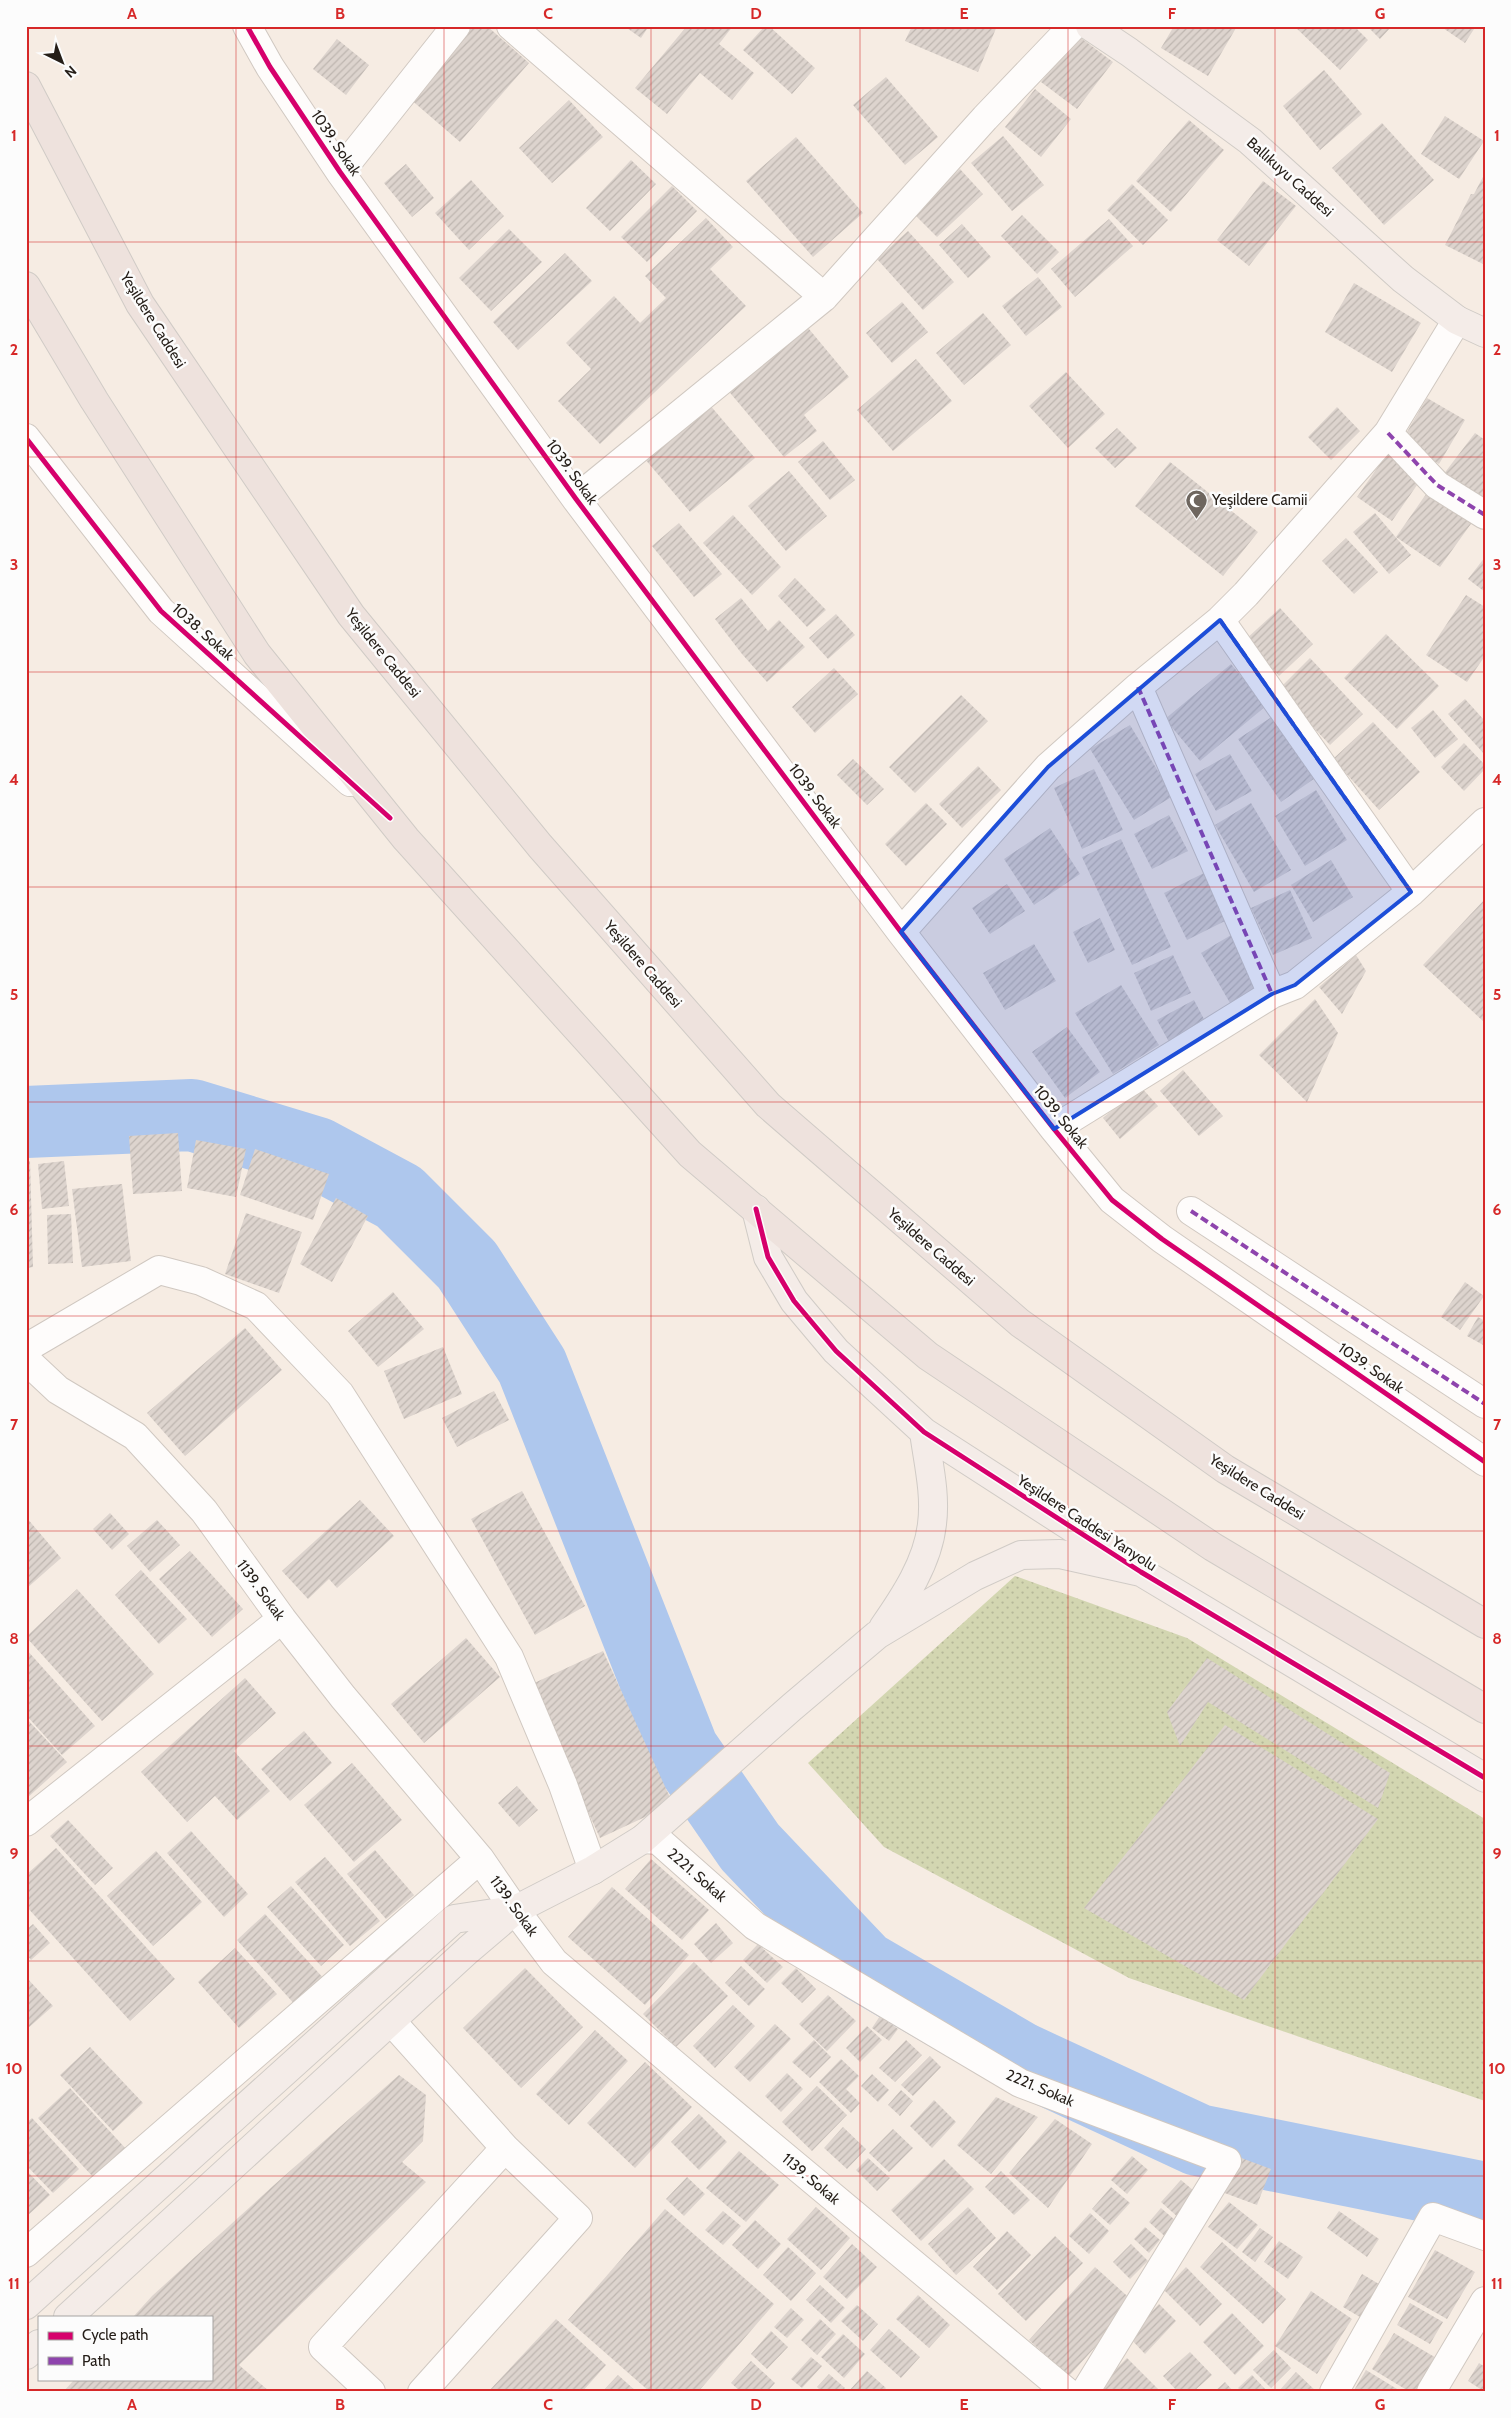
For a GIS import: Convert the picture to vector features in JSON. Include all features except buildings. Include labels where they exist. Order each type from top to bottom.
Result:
[{"type":"highway","name":"Yeşildere Caddesi","points":[[26,86],[140,304],[351,615],[540,846],[768,1105],[1020,1323],[1225,1469],[1485,1624]]},
{"type":"highway","points":[[26,286],[94,400],[257,654],[390,818],[690,1154],[928,1356],[1213,1547],[1485,1710]]},
{"type":"main road","name":"Ballıkuyu Caddesi","points":[[1090,26],[1129,52],[1250,141],[1403,279],[1457,320],[1485,333]]},
{"type":"main road","name":"Yeşildere Caddesi Yanyolu","points":[[756,1209],[768,1257],[794,1302],[836,1351],[924,1432],[1140,1572],[1485,1778]]},
{"type":"main road","points":[[877,1635],[902,1601],[922,1562],[932,1525],[932,1487],[924,1432]]},
{"type":"main road","points":[[69,2316],[515,1910],[592,1870],[643,1839],[792,1707],[877,1635],[975,1576],[1021,1555],[1060,1554],[1140,1572]]},
{"type":"main road","points":[[26,2305],[454,1919],[515,1910]]},
{"type":"main road","points":[[369,1995],[392,2022]]},
{"type":"main road","points":[[26,2355],[38,2345]]},
{"type":"street","name":"1039. Sokak","points":[[247,26],[270,67],[340,172],[576,499],[901,932],[1054,1129],[1112,1200],[1162,1240],[1481,1455]]},
{"type":"street","points":[[340,172],[456,26]]},
{"type":"street","points":[[511,26],[824,297]]},
{"type":"street","points":[[576,499],[824,297],[985,118],[1073,26]]},
{"type":"street","points":[[901,932],[1048,767],[1138,687],[1220,620],[1246,594],[1388,433],[1457,320]]},
{"type":"street","points":[[1388,433],[1437,485],[1485,515]]},
{"type":"street","name":"1038. Sokak","points":[[26,438],[161,611],[390,818]]},
{"type":"street","points":[[1220,620],[1411,892]]},
{"type":"street","points":[[1138,687],[1272,994]]},
{"type":"street","points":[[1054,1129],[1272,994],[1296,985],[1411,892],[1485,822]]},
{"type":"street","points":[[1191,1211],[1485,1404]]},
{"type":"street","points":[[28,1362],[159,1270],[202,1281],[256,1306],[340,1394],[509,1657],[563,1786],[592,1870]]},
{"type":"street","name":"1139. Sokak","points":[[28,1362],[58,1390],[136,1436],[204,1511],[282,1619],[344,1697],[480,1859],[554,1962],[1067,2392]]},
{"type":"street","points":[[28,1817],[282,1619]]},
{"type":"street","name":"2221. Sokak","points":[[643,1839],[658,1840],[755,1926],[1020,2083],[1227,2161],[1085,2392]]},
{"type":"street","points":[[26,2253],[480,1859]]},
{"type":"street","points":[[392,2022],[505,2148],[578,2218],[422,2392]]},
{"type":"street","points":[[371,2392],[323,2347],[505,2148]]},
{"type":"street","points":[[1334,2392],[1433,2217],[1485,2236]]},
{"type":"street","points":[[1432,2392],[1485,2301]]},
{"type":"highlighted area","points":[[1220,620],[1411,892],[1295,985],[1272,994],[1054,1129],[901,932],[1048,767]]},
{"type":"green space","points":[[1015,1576],[1187,1638],[1485,1819],[1485,2101],[1129,1978],[884,1847],[808,1763]]},
{"type":"waterway","points":[[26,1122],[192,1115],[317,1153],[399,1197],[467,1265],[532,1366],[683,1750],[750,1847],[863,1966],[1021,2058],[1198,2140],[1485,2198]]},
{"type":"marked path","points":[[1388,433],[1437,485],[1485,515]]},
{"type":"marked path","points":[[1220,620],[1411,892]]},
{"type":"marked path","points":[[1138,687],[1272,994]]},
{"type":"marked path","points":[[1191,1211],[1485,1404]]},
{"type":"cycle path","points":[[247,26],[270,67],[340,172],[576,499],[901,932],[1054,1129],[1112,1200],[1162,1239],[1485,1462]]},
{"type":"cycle path","points":[[26,438],[161,611],[390,818]]},
{"type":"cycle path","points":[[756,1209],[768,1257],[794,1301],[836,1351],[924,1432],[1141,1572],[1485,1778]]},
{"type":"place","name":"Yeşildere Camii","points":[[1196,519]]}]
